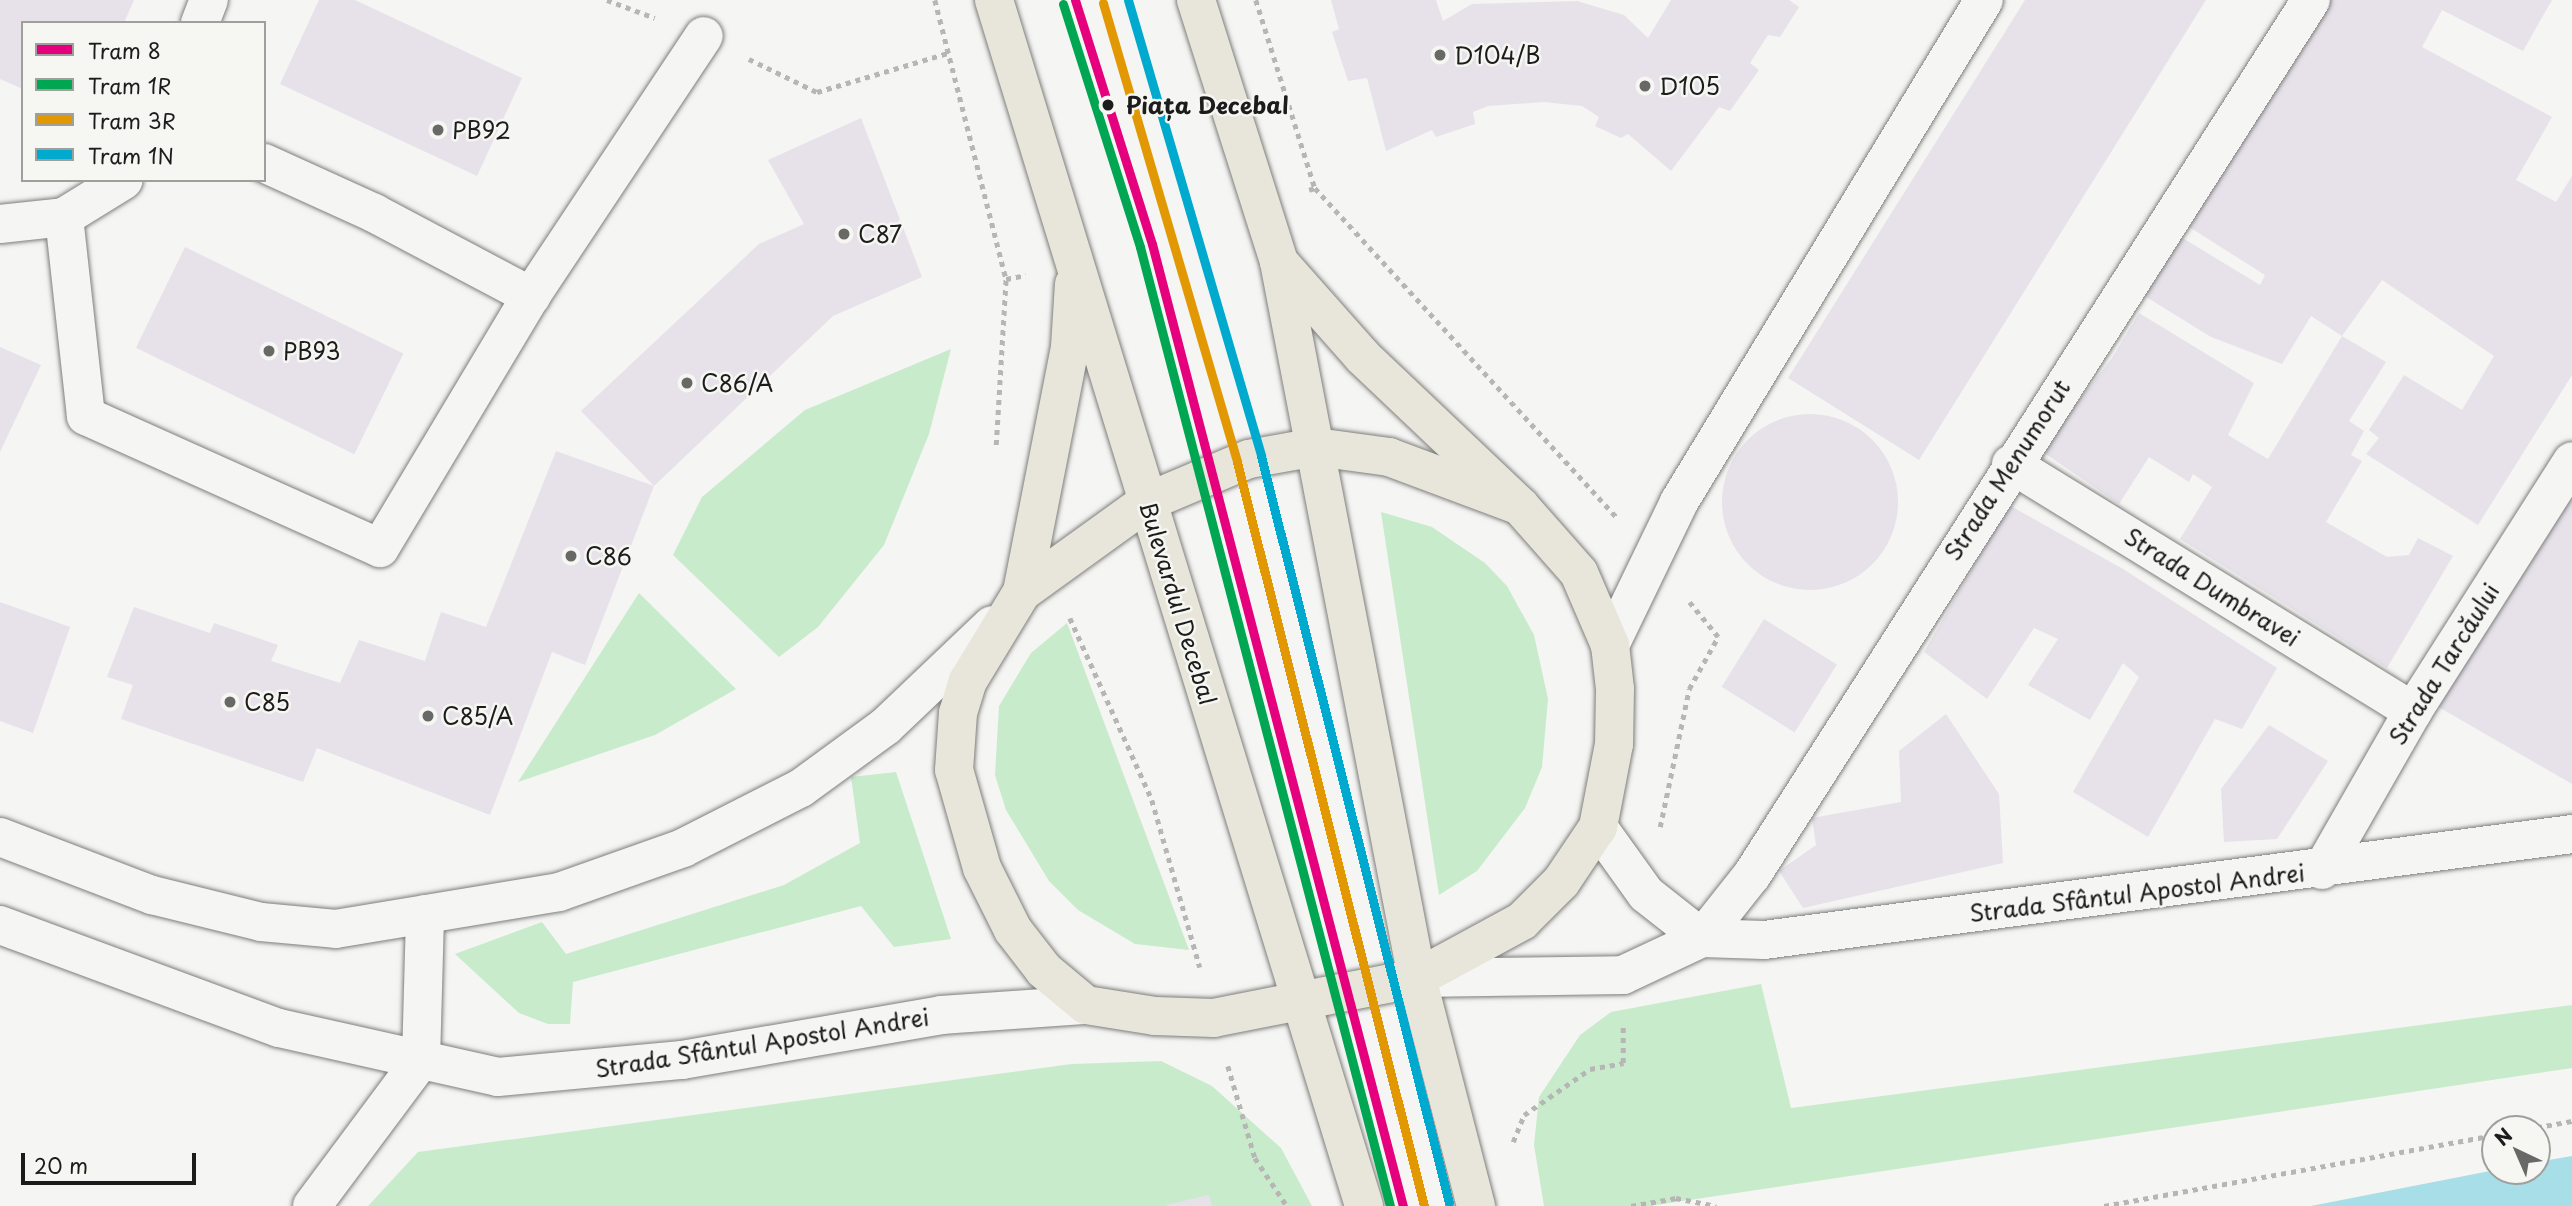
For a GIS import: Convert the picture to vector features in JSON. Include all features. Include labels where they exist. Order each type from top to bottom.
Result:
[{"type":"main road","name":"Bulevardul Decebal","points":[[994,0],[1364,1206]]},
{"type":"main road","points":[[1196,0],[1279,262],[1417,978],[1476,1206]]},
{"type":"main road","points":[[1279,262],[1422,418],[1520,506],[1579,573],[1610,645],[1614,744],[1598,827],[1561,883],[1522,922],[1417,978],[1300,1004],[1214,1018],[1156,1016],[1086,1005],[1044,970],[1013,930],[982,868],[954,769],[958,713],[968,681],[1035,582],[1147,502],[1249,459],[1316,447],[1389,457],[1520,506]]},
{"type":"main road","points":[[1035,582],[1070,347],[1075,264]]},
{"type":"street","points":[[201,21],[209,0]]},
{"type":"street","points":[[1610,645],[1679,502],[1984,0]]},
{"type":"street","name":"Strada Menumorut","points":[[1702,938],[1752,875],[2011,464],[2311,0]]},
{"type":"street","points":[[64,217],[86,416],[380,548],[531,296],[704,36]]},
{"type":"street","points":[[266,164],[374,213],[531,296]]},
{"type":"street","points":[[0,224],[64,217],[121,182]]},
{"type":"street","name":"Strada Tarcăului","points":[[2322,870],[2413,711],[2572,461]]},
{"type":"street","name":"Strada Dumbravei","points":[[2011,464],[2413,711]]},
{"type":"street","points":[[0,837],[152,895],[261,922],[336,929],[559,892],[683,848],[801,788],[896,717],[957,663],[1035,582]]},
{"type":"street","points":[[1598,827],[1646,894],[1702,938]]},
{"type":"street","name":"Strada Sfântul Apostol Andrei","points":[[1417,978],[1623,975],[1702,938],[1764,940],[2322,870],[2572,834]]},
{"type":"street","points":[[312,1206],[421,1060],[425,914]]},
{"type":"street","name":"Strada Sfântul Apostol Andrei","points":[[0,925],[279,1028],[498,1077],[601,1069],[942,1015],[1086,1005]]},
{"type":"path","points":[[607,0],[704,36],[817,92],[948,53]]},
{"type":"path","points":[[935,0],[1006,279],[996,452]]},
{"type":"path","points":[[1256,0],[1315,188]]},
{"type":"path","points":[[1006,279],[1075,264]]},
{"type":"path","points":[[1035,582],[1152,800],[1255,1158],[1287,1206]]},
{"type":"path","points":[[2551,1125],[2572,1121]]},
{"type":"path","points":[[2104,1206],[2481,1138]]},
{"type":"path","points":[[1631,1206],[1676,1198],[1716,1206]]},
{"type":"green space","points":[[951,349],[929,434],[884,545],[818,627],[779,657],[673,555],[702,497],[805,410]]},
{"type":"green space","points":[[1381,512],[1432,527],[1485,563],[1507,586],[1534,635],[1548,699],[1542,767],[1525,808],[1477,871],[1439,895]]},
{"type":"green space","points":[[639,593],[736,689],[655,735],[518,782]]},
{"type":"green space","points":[[1067,623],[1189,950],[1135,944],[1078,910],[1049,881],[1006,810],[995,775],[999,706],[1031,653]]},
{"type":"green space","points":[[896,772],[951,939],[894,947],[861,906],[573,982],[570,1024],[548,1024],[519,1013],[455,954],[542,922],[566,954],[784,885],[860,843],[851,777]]},
{"type":"green space","points":[[1761,984],[1791,1108],[2572,1005],[2572,1068],[1649,1206],[1544,1206],[1534,1145],[1539,1097],[1580,1035],[1611,1012]]},
{"type":"green space","points":[[1161,1061],[1212,1086],[1281,1148],[1312,1206],[368,1206],[418,1152],[1072,1064]]},
{"type":"water","points":[[2572,1156],[2572,1206],[2311,1206],[2481,1173],[2481,1185],[2551,1185],[2551,1160]]},
{"type":"building","points":[[0,0],[134,0],[125,21],[21,21],[21,88],[0,79]]},
{"type":"building","name":"PB92","points":[[319,0],[355,0],[522,78],[477,176],[280,84]]},
{"type":"building","points":[[1331,0],[1436,0],[1443,21],[1472,4],[1577,1],[1624,15],[1648,38],[1671,0],[1789,0],[1799,7],[1780,37],[1768,35],[1750,63],[1759,70],[1730,111],[1719,107],[1671,171],[1628,134],[1621,138],[1595,126],[1599,117],[1582,106],[1544,102],[1488,106],[1473,112],[1475,124],[1436,137],[1432,130],[1386,151],[1367,78],[1348,81],[1332,32],[1339,29]]},
{"type":"building","points":[[2025,0],[2206,0],[1919,460],[1788,378]]},
{"type":"building","points":[[2331,0],[2552,0],[2523,51],[2442,10],[2422,47],[2552,117],[2516,180],[2556,202],[2572,176],[2572,375],[2478,525],[2366,454],[2379,438],[2369,430],[2404,375],[2462,410],[2494,356],[2382,280],[2342,336],[2311,316],[2282,364],[2211,337],[2143,295],[2181,237],[2260,285],[2265,275],[2186,225]]},
{"type":"building","points":[[861,118],[922,277],[833,316],[654,486],[581,411],[759,244],[804,224],[768,160]]},
{"type":"building","name":"PB93","points":[[185,247],[403,354],[354,454],[136,348]]},
{"type":"building","points":[[2139,313],[2254,383],[2228,435],[2268,459],[2342,336],[2386,362],[2349,421],[2364,431],[2351,455],[2362,461],[2326,522],[2387,557],[2409,555],[2418,538],[2453,556],[2387,668],[2180,539],[2212,487],[2193,474],[2189,482],[2149,457],[2119,504],[2040,450],[2112,358]]},
{"type":"building","points":[[0,347],[41,365],[0,452]]},
{"type":"building","points":[[1810,414],[1844,420],[1872,440],[1892,468],[1898,502],[1892,536],[1872,564],[1844,584],[1810,590],[1776,584],[1748,564],[1728,536],[1722,502],[1728,468],[1748,440],[1776,420]]},
{"type":"building","points":[[556,451],[654,486],[585,665],[552,652],[490,815],[317,748],[303,782],[121,719],[133,685],[107,677],[134,607],[210,633],[214,623],[278,645],[271,661],[340,683],[359,640],[425,661],[441,612],[486,627]]},
{"type":"building","points":[[2572,485],[2572,784],[2435,705]]},
{"type":"building","points":[[2009,505],[2123,569],[2277,668],[2242,729],[2215,719],[2148,837],[2073,792],[2139,677],[2123,663],[2090,720],[2028,685],[2058,639],[2034,628],[1987,699],[1924,652]]},
{"type":"building","points":[[0,602],[70,627],[33,733],[0,721]]},
{"type":"building","points":[[1764,619],[1837,665],[1795,732],[1722,687]]},
{"type":"building","points":[[1946,714],[1999,794],[2003,863],[1803,908],[1779,871],[1816,845],[1812,818],[1901,802],[1899,751]]},
{"type":"building","points":[[2269,725],[2328,761],[2277,839],[2224,842],[2221,789]]},
{"type":"building","points":[[1209,1195],[1212,1206],[1166,1205]]},
{"type":"tram line","name":"8","points":[[1075,0],[1152,244],[1403,1206]]},
{"type":"tram line","name":"1N","points":[[1128,0],[1261,456],[1449,1203]]},
{"type":"tram line","name":"3R","points":[[1103,3],[1237,462],[1424,1206]]},
{"type":"tram line","name":"1R","points":[[1063,4],[1140,247],[1390,1206]]},
{"type":"place","name":"D104/B","points":[[1440,55]]},
{"type":"place","name":"D105","points":[[1645,86]]},
{"type":"place","name":"Piața Decebal","points":[[1108,105]]},
{"type":"place","name":"PB92","points":[[438,130]]},
{"type":"place","name":"C87","points":[[844,234]]},
{"type":"place","name":"PB93","points":[[269,351]]},
{"type":"place","name":"C86/A","points":[[687,383]]},
{"type":"place","name":"C86","points":[[571,556]]},
{"type":"place","name":"C85","points":[[230,702]]},
{"type":"place","name":"C85/A","points":[[428,716]]}]
